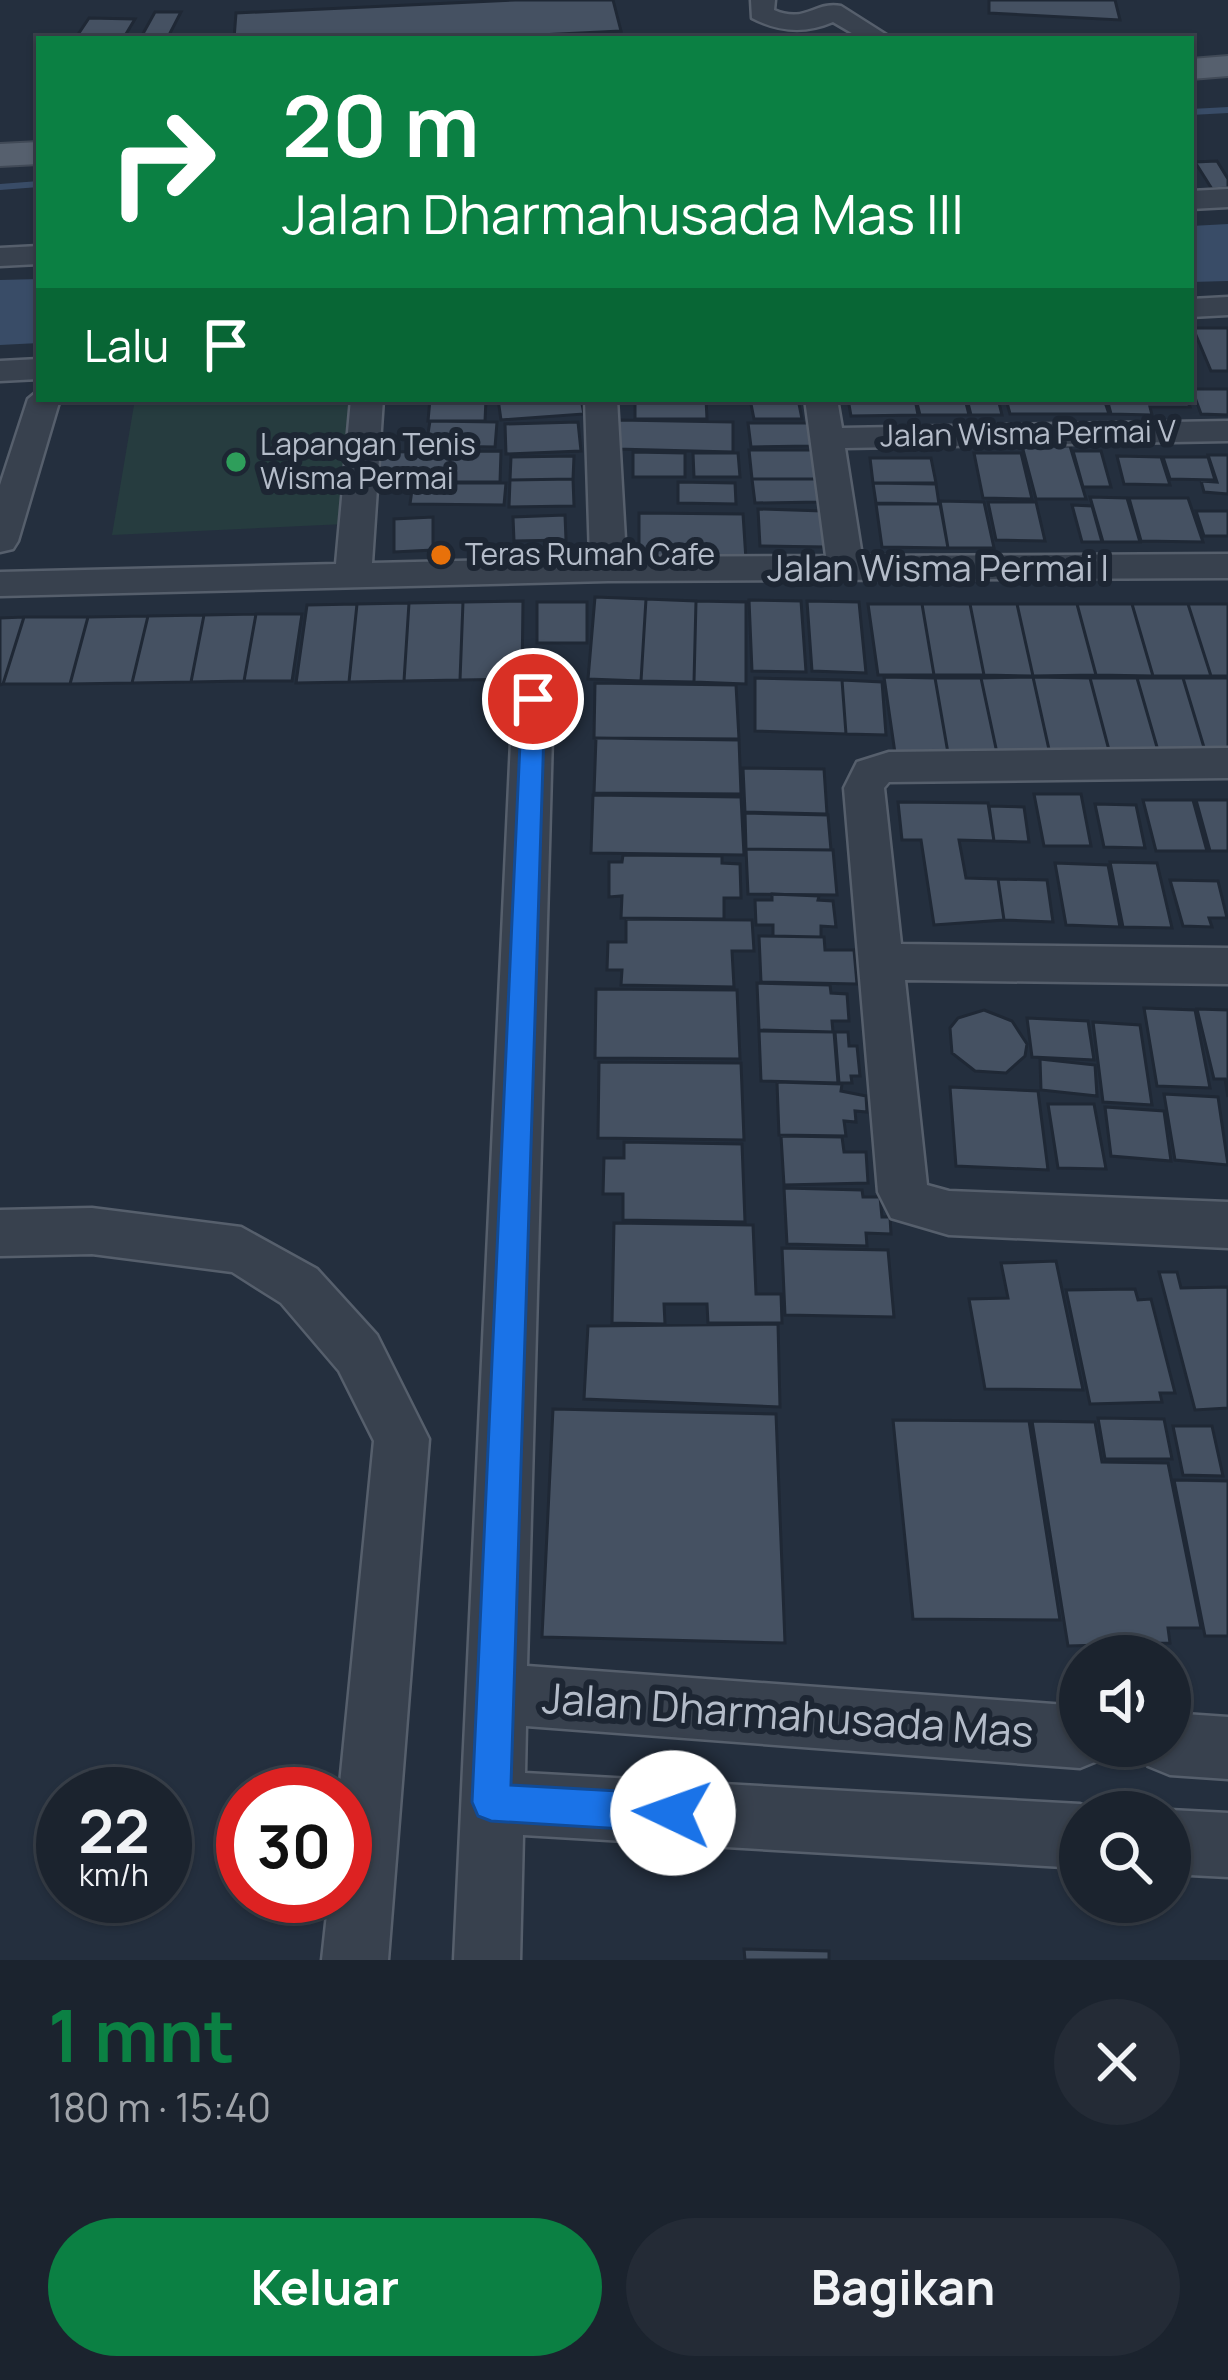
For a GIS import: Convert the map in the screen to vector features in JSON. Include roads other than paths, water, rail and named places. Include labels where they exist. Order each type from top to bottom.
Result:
[{"type":"main road","points":[[1194,69],[1228,66]]},
{"type":"main road","points":[[1194,94],[1228,92]]},
{"type":"main road","points":[[0,131],[36,129]]},
{"type":"main road","points":[[0,155],[36,153]]},
{"type":"street","points":[[762,13],[811,22],[829,5],[876,36]]},
{"type":"street","points":[[1194,200],[1228,198]]},
{"type":"street","points":[[0,257],[36,255]]},
{"type":"street","points":[[1194,308],[1228,306]]},
{"type":"street","points":[[0,371],[36,369]]},
{"type":"street","points":[[0,541],[43,402]]},
{"type":"street","points":[[353,575],[367,402]]},
{"type":"street","points":[[601,402],[608,569]]},
{"type":"street","points":[[821,402],[845,568]]},
{"type":"street","name":"Jalan Wisma Permai V","points":[[827,438],[1228,431]]},
{"type":"street","name":"Jalan Wisma Permai I","points":[[0,584],[608,569],[1228,566]]},
{"type":"street","points":[[487,1960],[533,699]]},
{"type":"street","points":[[1228,764],[889,767],[872,772],[864,788],[903,1192],[909,1202],[949,1213],[1228,1225]]},
{"type":"street","points":[[881,962],[1228,966]]},
{"type":"street","points":[[0,1233],[92,1231],[241,1250],[299,1286],[358,1353],[402,1439],[355,1960]]},
{"type":"street","name":"Jalan Dharmahusada Mas","points":[[495,1694],[1059,1735]]},
{"type":"street","points":[[1191,1745],[1228,1748]]},
{"type":"street","points":[[491,1802],[1059,1835]]},
{"type":"street","points":[[1191,1843],[1228,1845]]},
{"type":"water","points":[[1228,224],[1228,281],[1194,282],[1194,226]]},
{"type":"water","points":[[36,279],[36,343],[0,345],[0,280]]},
{"type":"waterway","points":[[1194,112],[1228,110]]},
{"type":"waterway","points":[[0,187],[36,184]]},
{"type":"place","name":"Lapangan Tenis Wisma Permai","points":[[236,462]]},
{"type":"place","name":"Teras Rumah Cafe","points":[[441,555]]}]
